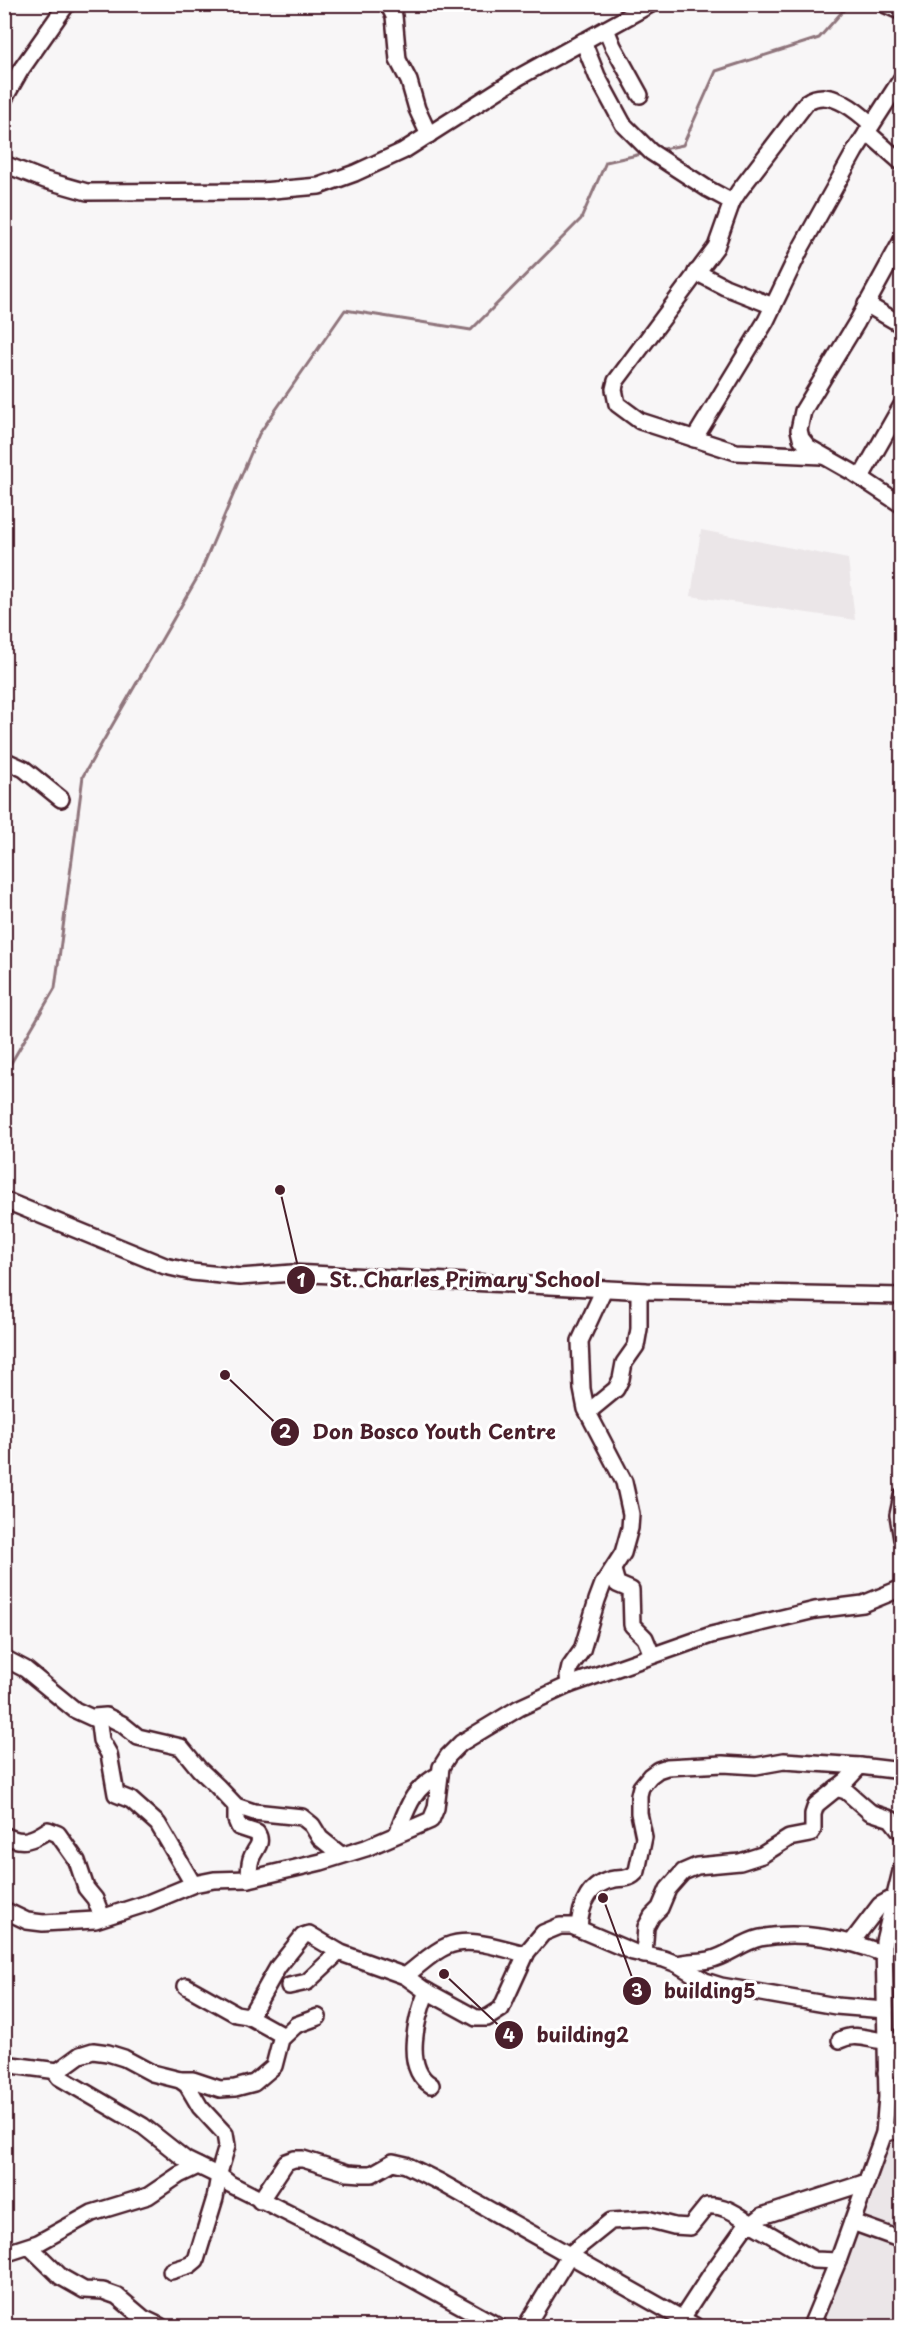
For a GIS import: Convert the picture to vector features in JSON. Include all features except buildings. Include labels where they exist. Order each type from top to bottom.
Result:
[{"type":"street","points":[[4,99],[20,71],[67,4]]},
{"type":"street","points":[[388,4],[394,16],[398,60],[410,81],[417,109],[429,135]]},
{"type":"street","points":[[884,4],[902,12]]},
{"type":"street","points":[[4,164],[45,180],[87,192],[262,191],[319,186],[355,173],[403,151],[519,77],[648,5]]},
{"type":"street","points":[[606,28],[613,46],[640,95]]},
{"type":"street","points":[[583,41],[597,76],[623,124],[651,152],[732,202]]},
{"type":"street","points":[[694,439],[773,306],[802,246],[869,128],[902,78]]},
{"type":"street","points":[[822,456],[736,452],[671,429],[640,421],[617,404],[614,390],[616,381],[716,247],[732,202],[780,134],[813,97],[825,95],[862,115],[869,128],[902,162]]},
{"type":"street","points":[[902,240],[803,411],[799,430],[801,438],[808,447],[861,477],[902,506]]},
{"type":"street","points":[[696,272],[725,287],[773,306]]},
{"type":"street","points":[[866,304],[902,326]]},
{"type":"street","points":[[861,477],[902,405]]},
{"type":"street","points":[[4,760],[31,774],[61,800]]},
{"type":"street","points":[[4,1200],[165,1266],[192,1272],[240,1277],[292,1273],[639,1291],[902,1296]]},
{"type":"street","points":[[569,1685],[570,1667],[582,1650],[603,1584],[623,1553],[630,1528],[631,1514],[622,1477],[588,1412],[582,1389],[580,1341],[604,1289]]},
{"type":"street","points":[[588,1412],[616,1389],[621,1379],[624,1363],[636,1346],[639,1329],[639,1291]]},
{"type":"street","points":[[902,1496],[898,1515],[902,1539]]},
{"type":"street","points":[[613,1570],[617,1584],[631,1590],[632,1625],[645,1638],[652,1655]]},
{"type":"street","points":[[4,1910],[27,1920],[43,1923],[65,1923],[102,1917],[148,1904],[193,1884],[271,1875],[366,1848],[430,1820],[436,1808],[440,1774],[448,1756],[461,1743],[519,1708],[569,1685],[703,1637],[815,1610],[863,1604],[902,1588]]},
{"type":"street","points":[[4,1658],[25,1669],[75,1710],[94,1718],[99,1724],[100,1740],[109,1754],[116,1794],[131,1800],[158,1824],[193,1884]]},
{"type":"street","points":[[94,1718],[106,1716],[122,1724],[138,1737],[181,1747],[199,1770],[236,1806],[254,1812],[302,1817],[312,1825],[320,1838],[341,1855]]},
{"type":"street","points":[[579,1929],[583,1904],[594,1887],[605,1881],[629,1877],[637,1871],[644,1837],[639,1813],[639,1795],[650,1776],[658,1770],[667,1767],[723,1764],[756,1766],[784,1761],[902,1771]]},
{"type":"street","points":[[644,1955],[646,1927],[660,1908],[668,1889],[683,1872],[697,1866],[740,1862],[762,1855],[789,1838],[810,1834],[813,1830],[816,1805],[847,1780],[860,1766]]},
{"type":"street","points":[[397,1834],[406,1808],[417,1791],[440,1774]]},
{"type":"street","points":[[836,1788],[846,1791],[870,1812],[891,1819],[902,1833]]},
{"type":"street","points":[[236,1806],[236,1820],[239,1827],[257,1833],[260,1837],[258,1847],[250,1860],[249,1879]]},
{"type":"street","points":[[4,1835],[23,1842],[37,1838],[48,1830],[58,1834],[77,1861],[86,1888],[95,1899],[102,1917]]},
{"type":"street","points":[[811,2326],[838,2261],[884,2133],[887,2097],[884,1941],[902,1867]]},
{"type":"street","points":[[851,1943],[880,1905],[893,1898]]},
{"type":"street","points":[[248,2016],[254,2011],[278,1967],[303,1936],[312,1935],[339,1952],[405,1976],[476,2018],[487,2018],[494,2016],[506,2000],[533,1943],[550,1928],[572,1926],[611,1944],[677,1964],[705,1981],[721,1986],[836,2006],[885,2010]]},
{"type":"street","points":[[677,1964],[712,1959],[746,1942],[771,1936],[811,1937],[851,1943],[884,1954]]},
{"type":"street","points":[[405,1976],[434,1953],[461,1942],[480,1943],[526,1954]]},
{"type":"street","points":[[288,1986],[306,1982],[339,1952]]},
{"type":"street","points":[[186,1986],[236,2014],[248,2016],[284,2036]]},
{"type":"street","points":[[427,1991],[415,2033],[414,2051],[419,2074],[430,2085]]},
{"type":"street","points":[[4,2064],[55,2071],[71,2064],[80,2055],[93,2051],[124,2058],[152,2073],[180,2080],[193,2080],[220,2089],[235,2088],[254,2083],[274,2066],[279,2042],[284,2036],[296,2025],[318,2017]]},
{"type":"street","points":[[840,2040],[846,2036],[854,2036],[885,2039],[902,2046]]},
{"type":"street","points":[[886,2073],[902,2059]]},
{"type":"street","points":[[55,2071],[59,2077],[143,2126],[186,2160],[220,2176],[260,2201],[349,2244],[498,2326]]},
{"type":"street","points":[[171,2271],[190,2265],[196,2260],[215,2198],[220,2165],[227,2146],[225,2134],[200,2107],[187,2085],[180,2080]]},
{"type":"street","points":[[884,2133],[902,2130]]},
{"type":"street","points":[[260,2201],[286,2162],[294,2159],[303,2159],[348,2173],[362,2174],[372,2174],[393,2162],[418,2170],[570,2254],[685,2324],[711,2274],[744,2228],[762,2216],[867,2182]]},
{"type":"street","points":[[4,2254],[30,2247],[92,2213],[147,2196],[179,2175],[198,2166]]},
{"type":"street","points":[[525,2326],[570,2254],[615,2219],[647,2218],[674,2226],[690,2227],[707,2206],[714,2205],[730,2210],[814,2259],[838,2261]]},
{"type":"street","points":[[852,2222],[902,2240]]},
{"type":"street","points":[[30,2247],[61,2277],[84,2290],[112,2293],[143,2318],[160,2326]]},
{"type":"shaded area","points":[[701,530],[848,559],[855,620],[691,596]]},
{"type":"shaded area","points":[[885,2144],[901,2154],[901,2326],[811,2326]]},
{"type":"waterway","points":[[658,150],[683,145],[716,71],[819,38],[849,4]]},
{"type":"waterway","points":[[4,1075],[55,988],[83,776],[200,573],[259,434],[345,310],[471,330],[581,219],[606,162],[646,153]]},
{"type":"place","name":"St. Charles Primary School","points":[[280,1190]]},
{"type":"place","name":"Don Bosco Youth Centre","points":[[225,1375]]},
{"type":"place","name":"building5","points":[[603,1898]]},
{"type":"place","name":"building2","points":[[444,1974]]}]
